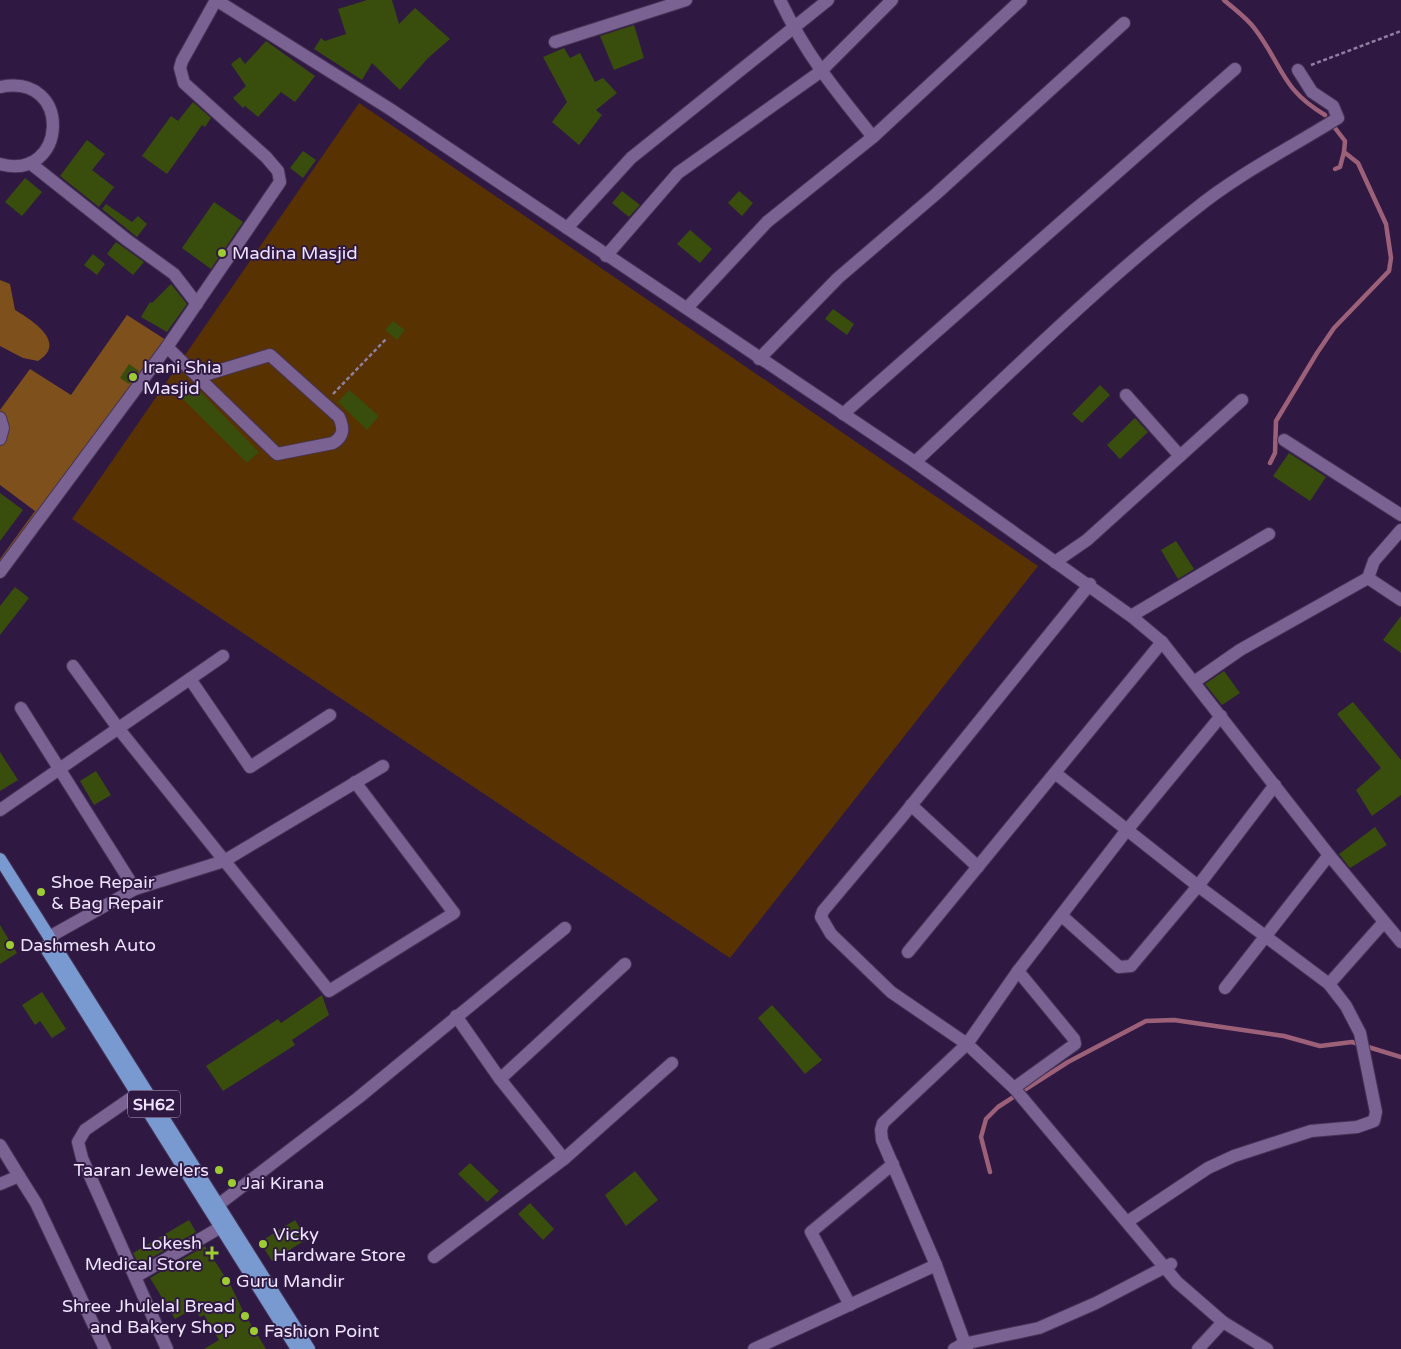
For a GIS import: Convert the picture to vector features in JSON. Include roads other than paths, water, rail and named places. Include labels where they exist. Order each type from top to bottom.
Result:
[{"type":"main road","name":"SH62","points":[[0,859],[309,1349]]},
{"type":"main road","name":"SH62","points":[[0,875],[297,1349]]},
{"type":"street","points":[[0,572],[167,347],[280,182],[281,176],[266,157],[184,83],[180,74],[182,60],[216,0],[390,109],[606,256],[687,308],[759,359],[915,462],[1090,584],[1131,616],[1162,642],[1329,856],[1401,942]]},
{"type":"street","points":[[555,42],[686,0]]},
{"type":"street","points":[[780,0],[794,29],[820,72],[873,138]]},
{"type":"street","points":[[567,228],[631,158],[828,0]]},
{"type":"street","points":[[606,256],[678,173],[820,72],[892,0]]},
{"type":"street","points":[[687,308],[766,222],[873,138],[1021,0]]},
{"type":"street","points":[[759,359],[838,278],[936,194],[1124,23]]},
{"type":"street","points":[[843,414],[1235,69]]},
{"type":"street","points":[[915,462],[1098,292],[1194,209],[1243,175],[1338,118],[1333,106],[1312,92],[1298,70]]},
{"type":"street","points":[[0,87],[18,86],[37,92],[46,102],[52,113],[54,126],[52,140],[45,151],[30,163],[9,167],[0,164]]},
{"type":"street","points":[[30,163],[127,240],[174,274],[196,304]]},
{"type":"street","points":[[167,347],[277,454],[332,443],[340,438],[344,429],[339,417],[325,402],[270,355],[198,376]]},
{"type":"street","points":[[1126,395],[1180,456]]},
{"type":"street","points":[[1056,562],[1087,540],[1242,400]]},
{"type":"street","points":[[0,418],[3,428],[0,440]]},
{"type":"street","points":[[1284,440],[1401,515]]},
{"type":"street","points":[[1194,682],[1240,650],[1368,578],[1374,560],[1401,530]]},
{"type":"street","points":[[1131,616],[1270,534]]},
{"type":"street","points":[[1368,578],[1401,600]]},
{"type":"street","points":[[1090,584],[823,911],[821,917],[831,934],[891,992],[967,1044],[1014,1088],[1127,1222],[1167,1265],[1177,1282],[1223,1322],[1267,1349]]},
{"type":"street","points":[[908,952],[1162,642]]},
{"type":"street","points":[[0,810],[222,656]]},
{"type":"street","points":[[73,666],[118,728],[325,989],[331,990],[454,913],[355,782]]},
{"type":"street","points":[[190,679],[250,767],[330,715]]},
{"type":"street","points":[[21,708],[135,889]]},
{"type":"street","points":[[1167,1265],[1096,1303],[1039,1328],[961,1347],[936,1265],[882,1140],[881,1130],[883,1123],[967,1044],[1018,971],[1127,830],[1221,716]]},
{"type":"street","points":[[49,937],[135,889],[224,861],[383,766]]},
{"type":"street","points":[[1055,773],[1198,886],[1329,984],[1346,1006],[1361,1038],[1377,1115],[1372,1123],[1311,1131],[1234,1156],[1208,1168],[1127,1222]]},
{"type":"street","points":[[1062,916],[1119,967],[1124,968],[1133,964],[1198,886],[1275,785]]},
{"type":"street","points":[[911,805],[978,868]]},
{"type":"street","points":[[1225,988],[1329,856]]},
{"type":"street","points":[[1329,984],[1384,922]]},
{"type":"street","points":[[218,1205],[358,1098],[565,928]]},
{"type":"street","points":[[500,1079],[625,964]]},
{"type":"street","points":[[1014,1088],[1076,1044],[1074,1039],[1018,971]]},
{"type":"street","points":[[456,1016],[500,1079],[564,1159]]},
{"type":"street","points":[[434,1257],[564,1159],[672,1064]]},
{"type":"street","points":[[137,1094],[86,1130],[78,1142],[82,1158],[166,1349]]},
{"type":"street","points":[[0,1145],[36,1203],[105,1349]]},
{"type":"street","points":[[850,1305],[811,1232],[893,1164]]},
{"type":"street","points":[[0,1184],[19,1176]]},
{"type":"street","points":[[135,1277],[221,1227]]},
{"type":"street","points":[[754,1349],[936,1265]]},
{"type":"street","points":[[1198,1349],[1223,1322]]},
{"type":"waterway","points":[[1224,0],[1255,29],[1284,76],[1299,96],[1325,115]]},
{"type":"waterway","points":[[1270,463],[1275,453],[1276,421],[1317,353],[1334,328],[1389,271],[1391,258],[1386,224],[1358,163],[1344,152],[1345,141],[1335,128]]},
{"type":"waterway","points":[[1335,169],[1340,167],[1344,152]]},
{"type":"waterway","points":[[990,1172],[981,1137],[986,1119],[998,1107],[1068,1062],[1146,1021],[1174,1020],[1284,1036],[1320,1046],[1352,1042],[1401,1057]]},
{"type":"place","name":"Madina Masjid","points":[[222,253]]},
{"type":"place","name":"Irani Shia Masjid","points":[[133,377]]},
{"type":"place","name":"Shoe Repair & Bag Repair","points":[[41,892]]},
{"type":"place","name":"Dashmesh Auto","points":[[10,945]]},
{"type":"place","name":"Taaran Jewelers","points":[[219,1170]]},
{"type":"place","name":"Jai Kirana","points":[[232,1183]]},
{"type":"place","name":"Vicky Hardware Store","points":[[263,1244]]},
{"type":"place","name":"Lokesh Medical Store","points":[[212,1253]]},
{"type":"place","name":"Guru Mandir","points":[[226,1281]]},
{"type":"place","name":"Shree Jhulelal Bread and Bakery Shop","points":[[245,1316]]},
{"type":"place","name":"Fashion Point","points":[[254,1331]]}]
